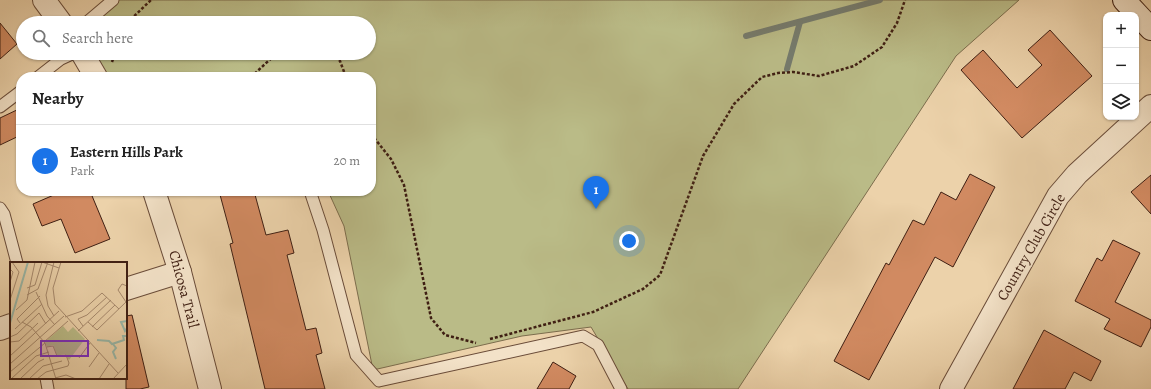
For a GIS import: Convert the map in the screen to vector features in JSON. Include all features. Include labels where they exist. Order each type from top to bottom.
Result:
[{"type":"street","points":[[44,0],[56,16]]},
{"type":"street","points":[[1124,0],[1151,29]]},
{"type":"street","points":[[86,60],[93,72]]},
{"type":"street","name":"Country Club Circle","points":[[951,389],[1058,196],[1077,174],[1151,106]]},
{"type":"street","name":"Chicosa Trail","points":[[156,196],[180,272],[210,389]]},
{"type":"street","points":[[127,289],[180,272]]},
{"type":"street","points":[[0,329],[10,325]]},
{"type":"lane","points":[[94,16],[113,0]]},
{"type":"lane","points":[[44,72],[60,60]]},
{"type":"lane","points":[[0,107],[16,94]]},
{"type":"lane","points":[[312,196],[323,230],[356,355],[379,381],[582,336],[598,346],[621,389]]},
{"type":"lane","points":[[0,208],[4,214],[17,262]]},
{"type":"lane","points":[[46,379],[48,389]]},
{"type":"path","points":[[134,16],[151,0]]},
{"type":"path","points":[[488,340],[593,312],[643,289],[660,275],[703,156],[734,104],[762,77],[778,73],[793,72],[819,76],[854,66],[882,47],[897,23],[905,0]]},
{"type":"path","points":[[256,72],[269,60]]},
{"type":"path","points":[[339,60],[344,72]]},
{"type":"path","points":[[376,140],[391,159],[404,185],[431,318],[445,335],[474,343],[481,342]]},
{"type":"green space","points":[[119,0],[1019,0],[956,56],[738,389],[628,389],[591,327],[522,336],[373,370],[344,226],[330,196],[376,196],[376,72],[104,72],[98,60],[376,60],[376,16],[101,16]]},
{"type":"building","points":[[0,23],[16,43],[16,45],[0,59]]},
{"type":"building","points":[[1050,30],[1092,76],[1022,138],[961,70],[983,50],[1017,88],[1042,65],[1028,50]]},
{"type":"building","points":[[16,110],[16,137],[0,145],[0,118]]},
{"type":"building","points":[[970,174],[995,187],[953,267],[935,257],[869,380],[834,361],[886,263],[889,265],[913,220],[924,225],[941,192],[956,200]]},
{"type":"building","points":[[1151,175],[1151,214],[1131,192]]},
{"type":"building","points":[[51,196],[92,196],[110,239],[75,253],[61,219],[42,226],[33,204]]},
{"type":"building","points":[[220,196],[255,196],[266,235],[288,230],[294,253],[287,255],[306,330],[316,328],[322,353],[316,355],[325,389],[265,389],[230,244],[233,243]]},
{"type":"building","points":[[1113,240],[1140,253],[1115,302],[1151,320],[1151,327],[1141,347],[1104,329],[1110,319],[1075,301],[1097,258],[1102,261]]},
{"type":"building","points":[[132,315],[149,387],[140,389],[126,389],[127,316]]},
{"type":"building","points":[[1044,330],[1101,361],[1091,381],[1074,372],[1065,389],[1013,389]]},
{"type":"building","points":[[553,362],[576,376],[569,389],[537,389]]},
{"type":"waterway","points":[[746,36],[880,0]]},
{"type":"waterway","points":[[787,69],[800,22]]},
{"type":"place","name":"Eastern Hills Park","points":[[596,209]]}]
